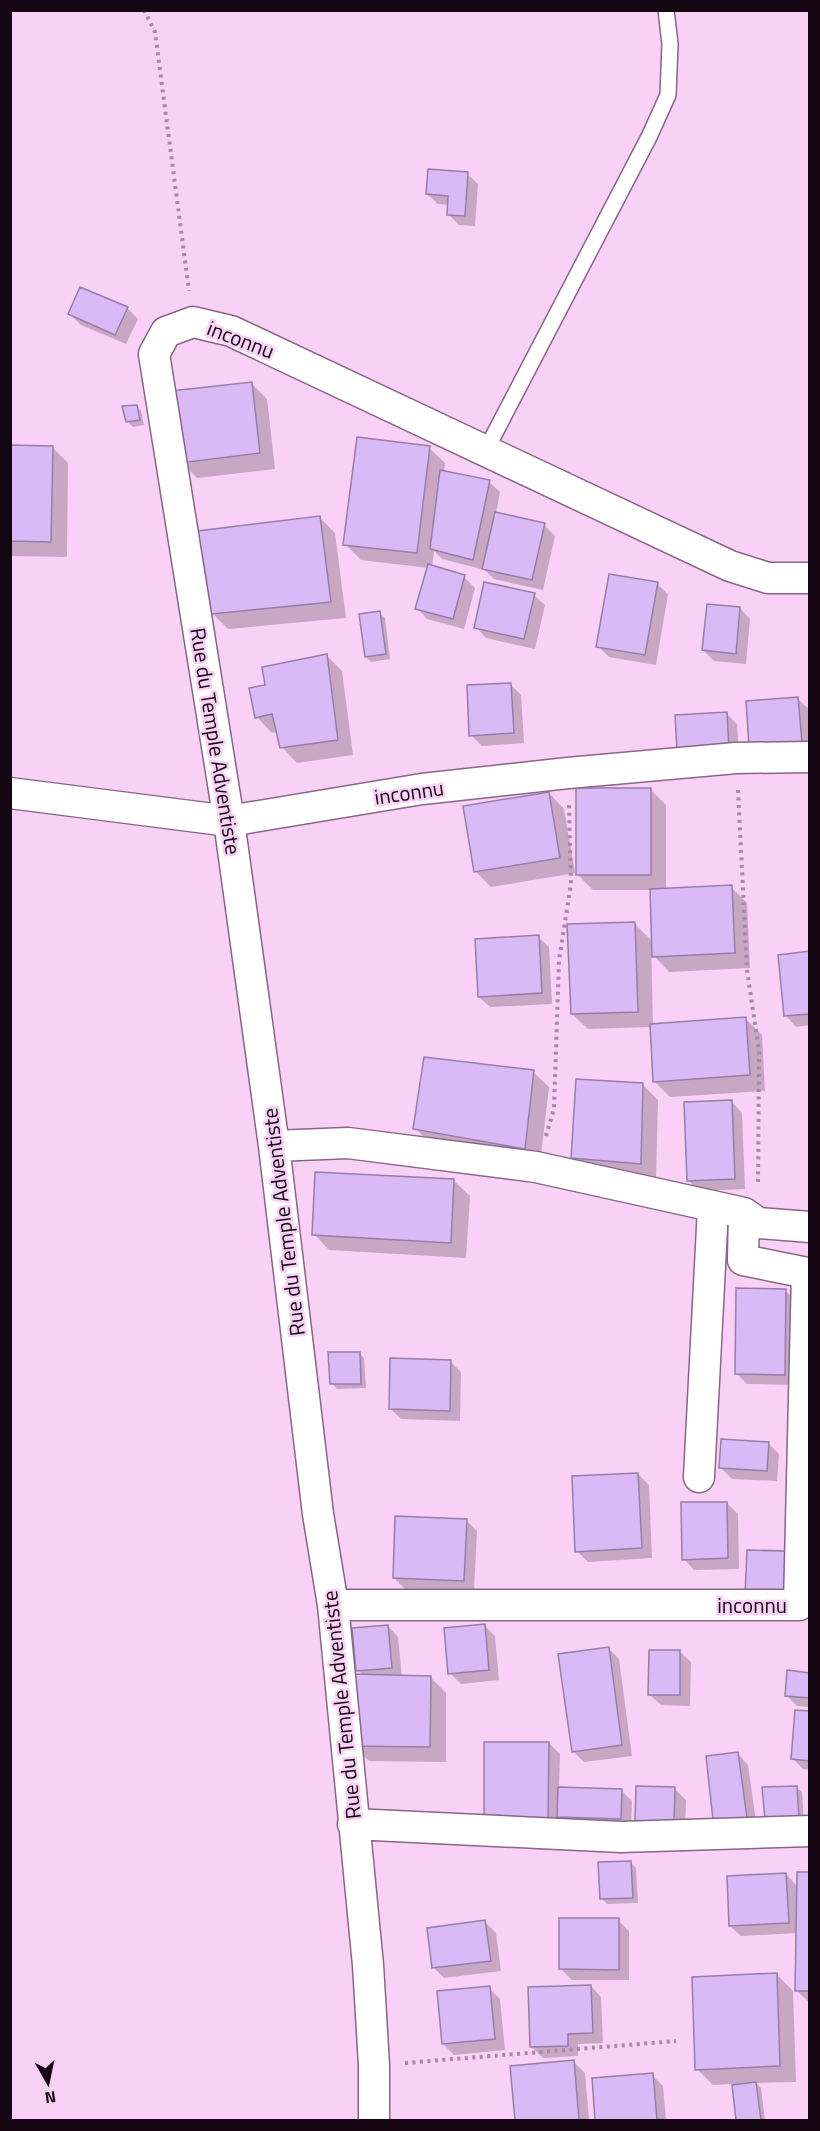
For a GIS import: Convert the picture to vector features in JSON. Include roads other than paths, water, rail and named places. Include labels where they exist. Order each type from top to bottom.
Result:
[{"type":"street","name":"inconnu","points":[[179,327],[231,331],[730,566],[768,578],[810,578]]},
{"type":"street","name":"Rue du Temple Adventiste","points":[[179,327],[154,354],[229,821],[274,1146],[318,1514],[333,1605],[368,1965],[374,2065],[374,2121]]},
{"type":"street","name":"inconnu","points":[[10,794],[229,821],[422,789],[736,758],[810,757]]},
{"type":"street","points":[[274,1146],[348,1143],[536,1167],[751,1218],[810,1227]]},
{"type":"street","points":[[699,1477],[713,1208]]},
{"type":"street","name":"inconnu","points":[[333,1605],[799,1605],[807,1273],[742,1260],[751,1218]]},
{"type":"street","points":[[353,1824],[621,1837],[810,1831]]},
{"type":"lane","points":[[486,450],[649,137],[668,95],[670,44],[666,10]]}]
